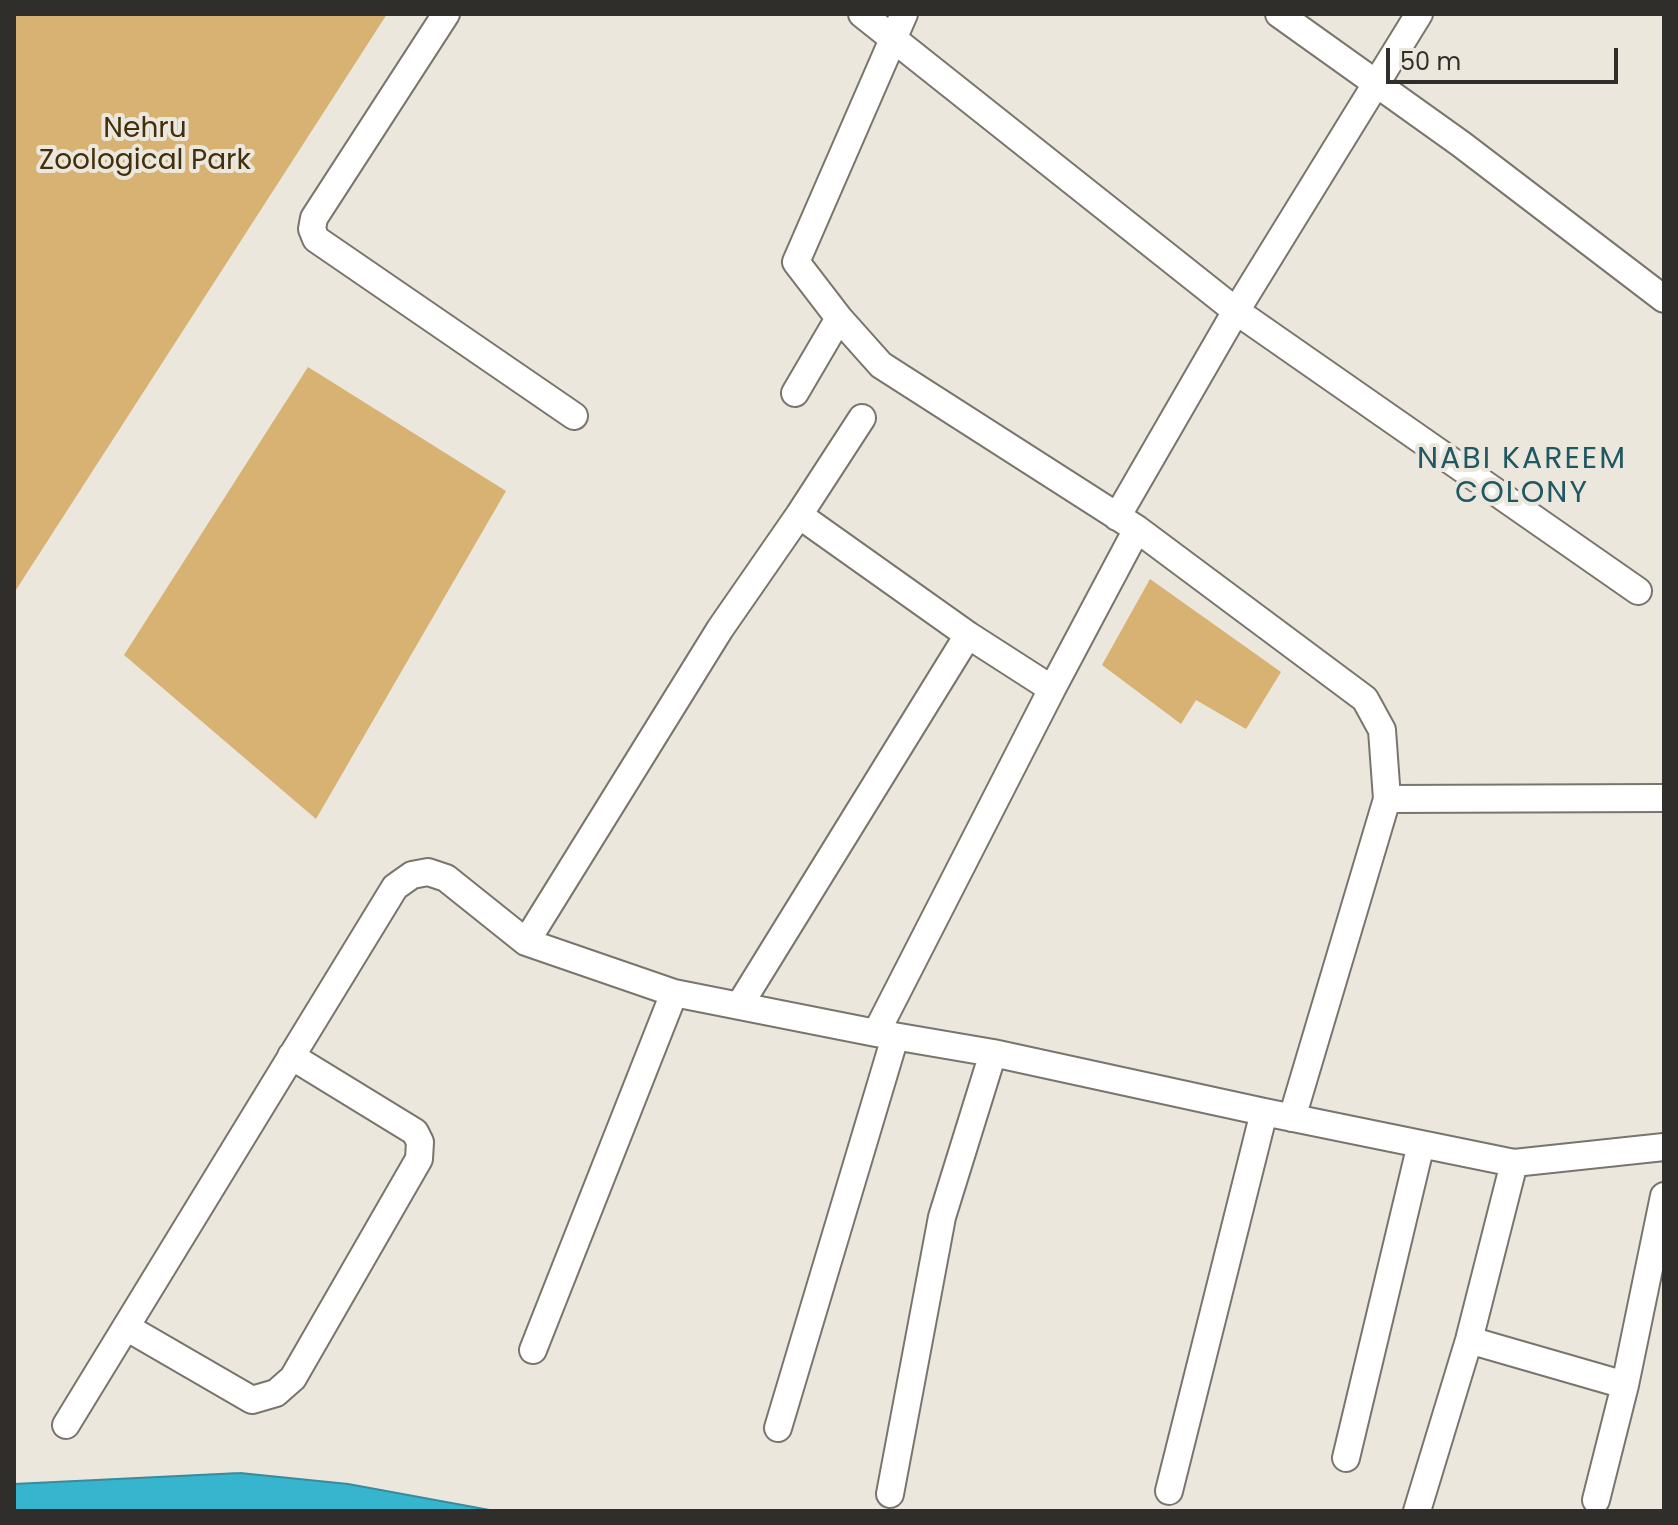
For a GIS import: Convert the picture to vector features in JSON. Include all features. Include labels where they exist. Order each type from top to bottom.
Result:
[{"type":"street","points":[[446,14],[314,218],[312,229],[316,239],[574,416]]},
{"type":"street","points":[[862,14],[1236,311],[1638,591]]},
{"type":"street","points":[[904,14],[796,262],[839,318],[881,365],[1127,523],[1365,699],[1382,730],[1387,799],[1292,1118]]},
{"type":"street","points":[[1279,14],[1461,144],[1664,299]]},
{"type":"street","points":[[778,1428],[886,1035],[1052,689],[1127,523],[1236,311],[1419,14]]},
{"type":"street","points":[[795,393],[839,318]]},
{"type":"street","points":[[526,942],[720,629],[862,418]]},
{"type":"street","points":[[799,515],[968,635],[1052,689]]},
{"type":"street","points":[[739,1006],[968,635]]},
{"type":"street","points":[[1387,799],[1664,798]]},
{"type":"street","points":[[66,1425],[395,887],[412,875],[428,872],[446,878],[526,942],[674,993],[993,1053],[1514,1163],[1664,1147]]},
{"type":"street","points":[[533,1350],[674,993]]},
{"type":"street","points":[[890,1494],[942,1217],[993,1053]]},
{"type":"street","points":[[126,1327],[252,1400],[276,1393],[293,1378],[419,1159],[420,1142],[415,1132],[291,1056]]},
{"type":"street","points":[[1169,1491],[1264,1112]]},
{"type":"street","points":[[1346,1458],[1421,1144]]},
{"type":"street","points":[[1417,1511],[1469,1340],[1514,1163]]},
{"type":"street","points":[[1596,1500],[1625,1385],[1664,1196]]},
{"type":"street","points":[[1469,1340],[1625,1385]]},
{"type":"green space","name":"Nehru Zoological Park","points":[[14,14],[387,14],[14,593]]},
{"type":"green space","points":[[308,367],[506,491],[316,819],[124,655]]},
{"type":"green space","points":[[1150,579],[1281,672],[1246,729],[1196,700],[1181,724],[1102,665]]},
{"type":"water","points":[[240,1473],[348,1484],[495,1511],[14,1511],[14,1484]]},
{"type":"district","name":"NABI KAREEM COLONY","points":[[1522,477]]}]
